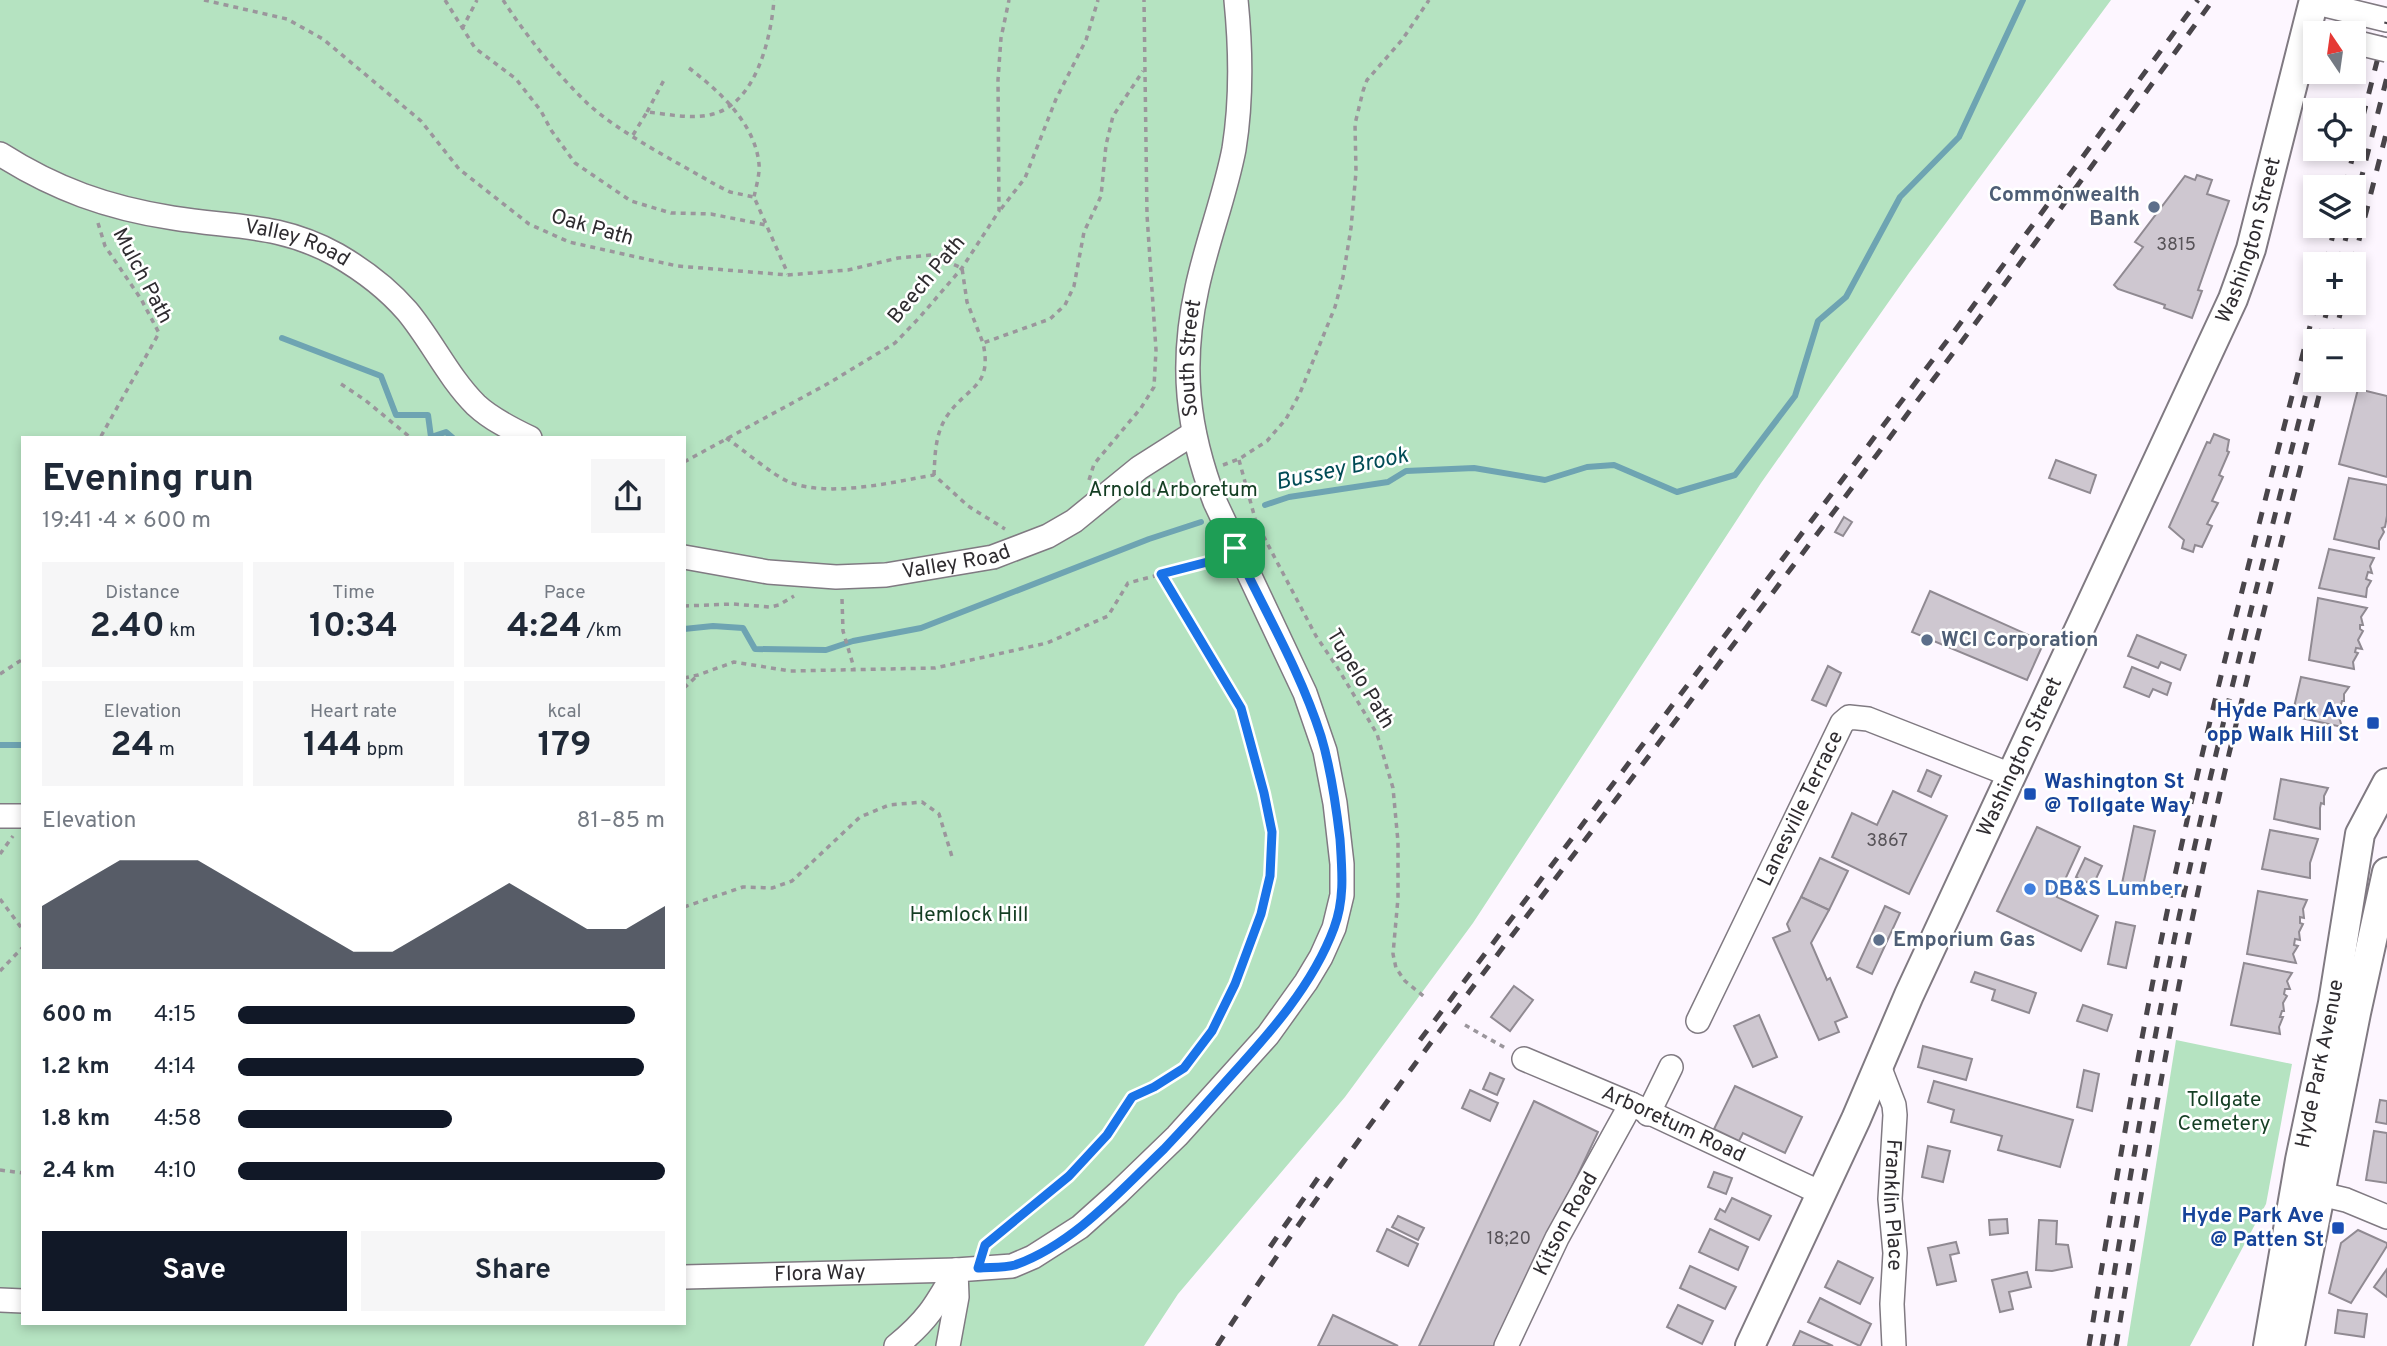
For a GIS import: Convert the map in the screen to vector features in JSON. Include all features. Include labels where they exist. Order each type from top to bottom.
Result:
[{"type":"main road","name":"Washington Street","points":[[2312,21],[2313,1]]},
{"type":"main road","name":"Washington Street","points":[[1750,1346],[2240,282],[2303,64]]},
{"type":"main road","name":"Hyde Park Avenue","points":[[2290,1346],[2307,1191],[2360,834],[2387,786]]},
{"type":"main road","name":"Hyde Park Avenue","points":[[2268,1346],[2387,872]]},
{"type":"street","name":"South Street","points":[[967,1269],[1012,1266],[1033,1257],[1080,1227],[1177,1136],[1268,1035],[1306,982],[1334,928],[1342,895],[1339,834],[1325,751],[1305,694],[1235,548],[1204,472],[1194,433],[1187,383],[1189,331],[1197,287],[1231,162],[1239,114],[1241,65],[1236,0]]},
{"type":"street","points":[[2313,1],[2387,20]]},
{"type":"street","points":[[2366,45],[2387,50]]},
{"type":"street","name":"Valley Road","points":[[0,154],[66,191],[116,208],[175,219],[271,229],[304,239],[338,256],[380,283],[407,312],[448,372],[478,407],[503,425],[526,436]]},
{"type":"street","name":"Valley Road","points":[[686,557],[768,572],[836,577],[886,575],[993,557],[1037,541],[1083,514],[1139,468],[1194,433]]},
{"type":"street","name":"Lanesville Terrace","points":[[1698,1021],[1842,723],[1849,717],[1868,719],[2011,775]]},
{"type":"street","points":[[0,816],[21,816]]},
{"type":"street","name":"Arboretum Road","points":[[1524,1059],[1821,1193]]},
{"type":"street","name":"Franklin Place","points":[[1879,1066],[1894,1105],[1895,1115],[1890,1199],[1895,1254],[1892,1304],[1894,1346]]},
{"type":"street","points":[[1639,1109],[1671,1067]]},
{"type":"street","name":"Kitson Road","points":[[1506,1346],[1557,1238],[1639,1109]]},
{"type":"street","points":[[2307,1191],[2346,1199],[2387,1217]]},
{"type":"street","points":[[896,1346],[921,1326],[967,1269]]},
{"type":"street","points":[[948,1346],[957,1297],[967,1269]]},
{"type":"street","name":"Flora Way","points":[[686,1277],[967,1269]]},
{"type":"street","points":[[0,1300],[21,1301]]},
{"type":"path","name":"Oak Path","points":[[204,0],[287,19],[323,39],[421,121],[459,169],[529,224],[569,242],[677,266],[788,275],[848,270],[898,258],[932,256],[962,268]]},
{"type":"path","points":[[445,0],[475,48],[516,79],[575,163],[631,201],[671,213],[711,214],[766,225]]},
{"type":"path","points":[[461,29],[477,0]]},
{"type":"path","points":[[503,0],[527,37],[589,105],[716,185],[730,192],[754,197]]},
{"type":"path","points":[[648,112],[699,116],[715,114],[731,105],[745,90],[768,45],[774,0]]},
{"type":"path","points":[[999,211],[998,80],[1001,37],[1009,0]]},
{"type":"path","name":"Beech Path","points":[[686,461],[829,383],[895,343],[919,318],[962,268],[999,211],[1025,178],[1056,99],[1086,40],[1098,0]]},
{"type":"path","points":[[1083,514],[1094,464],[1141,408],[1154,387],[1156,350],[1147,215],[1144,0]]},
{"type":"path","points":[[1225,464],[1239,459],[1267,441],[1286,419],[1300,393],[1335,307],[1343,277],[1356,172],[1355,124],[1363,91],[1367,80],[1402,40],[1429,0]]},
{"type":"path","points":[[689,68],[718,90],[731,105],[754,142],[759,166],[754,197],[788,275]]},
{"type":"path","points":[[983,343],[1050,319],[1065,305],[1074,286],[1084,232],[1101,196],[1106,145],[1113,116],[1144,70]]},
{"type":"path","points":[[633,135],[664,80]]},
{"type":"path","name":"Mulch Path","points":[[91,199],[105,246],[141,299],[159,334],[101,436]]},
{"type":"path","points":[[962,268],[967,302],[988,363],[979,382],[947,416],[935,444],[934,475],[968,506],[1004,529],[1037,541]]},
{"type":"path","points":[[341,384],[409,436]]},
{"type":"path","points":[[726,438],[788,481],[813,487],[872,485],[934,475]]},
{"type":"path","name":"Tupelo Path","points":[[1239,459],[1255,522],[1316,636],[1377,734],[1393,788],[1398,842],[1398,898],[1393,954],[1396,968],[1405,981],[1427,999]]},
{"type":"path","points":[[686,678],[734,662],[790,671],[934,668],[1047,643],[1108,616],[1128,583],[1223,558],[1235,548]]},
{"type":"path","points":[[967,1269],[985,1245],[1069,1176],[1107,1135],[1132,1097],[1184,1068],[1212,1031],[1235,984],[1261,914],[1270,876],[1272,832],[1241,708],[1161,574]]},
{"type":"path","points":[[686,606],[779,605],[799,592],[809,575]]},
{"type":"path","points":[[836,577],[842,589],[843,631],[854,668]]},
{"type":"path","points":[[0,674],[21,660]]},
{"type":"path","points":[[686,686],[698,675]]},
{"type":"path","points":[[686,906],[743,887],[772,888],[792,881],[860,817],[889,805],[922,802],[939,814],[953,860]]},
{"type":"path","points":[[0,899],[21,927]]},
{"type":"path","points":[[0,971],[21,949]]},
{"type":"path","points":[[1465,1025],[1524,1059]]},
{"type":"path","points":[[0,1170],[21,1173]]},
{"type":"green space","name":"Arnold Arboretum","points":[[0,0],[2111,0],[1909,273],[1761,483],[1473,923],[1345,1097],[1178,1294],[1144,1346],[0,1346]]},
{"type":"green space","name":"Tollgate Cemetery","points":[[2176,1040],[2292,1064],[2266,1204],[2190,1346],[2127,1346]]},
{"type":"building","points":[[2197,175],[2212,180],[2207,194],[2229,201],[2198,290],[2202,291],[2192,318],[2164,308],[2165,305],[2118,289],[2114,285],[2143,247],[2135,242],[2185,176],[2195,180]]},
{"type":"building","points":[[2366,391],[2387,396],[2387,477],[2339,464],[2357,392]]},
{"type":"building","points":[[2214,434],[2229,440],[2229,452],[2219,475],[2223,477],[2212,501],[2218,503],[2207,524],[2212,526],[2202,547],[2195,545],[2193,552],[2182,548],[2184,540],[2169,527],[2207,442],[2210,443]]},
{"type":"building","points":[[2056,460],[2096,475],[2090,493],[2049,478]]},
{"type":"building","points":[[2349,478],[2387,485],[2387,516],[2379,549],[2334,539]]},
{"type":"building","points":[[1844,517],[1852,522],[1843,536],[1835,532]]},
{"type":"building","points":[[2329,549],[2374,558],[2370,566],[2372,573],[2368,572],[2366,579],[2371,581],[2366,597],[2319,588]]},
{"type":"building","points":[[1930,591],[2044,642],[2027,680],[1912,632]]},
{"type":"building","points":[[2318,598],[2367,608],[2361,617],[2363,625],[2360,625],[2360,629],[2363,631],[2358,640],[2362,649],[2356,648],[2355,652],[2358,653],[2353,662],[2354,669],[2309,660]]},
{"type":"building","points":[[2137,635],[2186,655],[2180,670],[2161,662],[2158,668],[2128,656]]},
{"type":"building","points":[[1828,666],[1841,673],[1826,706],[1812,700]]},
{"type":"building","points":[[2132,667],[2171,683],[2167,695],[2153,689],[2149,697],[2124,687]]},
{"type":"building","points":[[2301,677],[2349,687],[2340,709],[2343,709],[2339,717],[2342,727],[2292,716]]},
{"type":"building","points":[[1927,770],[1941,776],[1931,797],[1918,791]]},
{"type":"building","points":[[2281,779],[2328,788],[2324,804],[2321,803],[2320,808],[2320,829],[2274,819]]},
{"type":"building","points":[[1893,791],[1947,816],[1909,894],[1832,857],[1852,813],[1877,825]]},
{"type":"building","points":[[2134,826],[2155,831],[2142,890],[2131,888],[2130,895],[2120,893]]},
{"type":"building","points":[[2037,827],[2080,847],[2057,897],[2098,916],[2081,951],[1997,911]]},
{"type":"building","points":[[2270,830],[2318,839],[2310,863],[2310,878],[2262,869]]},
{"type":"building","points":[[1820,858],[1848,871],[1829,910],[1801,897]]},
{"type":"building","points":[[2085,858],[2102,866],[2093,885],[2076,877]]},
{"type":"building","points":[[2258,891],[2307,900],[2303,909],[2304,918],[2300,917],[2300,923],[2303,924],[2299,932],[2300,940],[2295,939],[2294,945],[2298,946],[2293,954],[2296,963],[2247,954]]},
{"type":"building","points":[[1801,897],[1829,910],[1811,943],[1847,1017],[1835,1022],[1839,1032],[1819,1040],[1773,938],[1790,931],[1787,924]]},
{"type":"building","points":[[1885,906],[1900,913],[1872,974],[1857,967]]},
{"type":"building","points":[[2116,922],[2135,926],[2126,968],[2108,964]]},
{"type":"building","points":[[2244,963],[2292,973],[2287,981],[2290,989],[2285,989],[2284,994],[2287,996],[2280,1017],[2283,1017],[2279,1027],[2280,1034],[2231,1025]]},
{"type":"building","points":[[1975,972],[2036,993],[2029,1013],[1992,1000],[1995,990],[1971,982]]},
{"type":"building","points":[[1514,986],[1533,1000],[1510,1031],[1491,1017]]},
{"type":"building","points":[[2083,1005],[2112,1015],[2107,1031],[2077,1021]]},
{"type":"building","points":[[1759,1015],[1777,1057],[1753,1067],[1734,1026]]},
{"type":"building","points":[[1923,1046],[1972,1059],[1966,1080],[1918,1067]]},
{"type":"building","points":[[2084,1070],[2099,1074],[2092,1111],[2077,1107]]},
{"type":"building","points":[[1490,1073],[1504,1079],[1497,1095],[1483,1089]]},
{"type":"building","points":[[1934,1081],[2073,1120],[2060,1167],[1998,1150],[2002,1136],[1951,1122],[1954,1110],[1928,1102]]},
{"type":"building","points":[[1735,1086],[1802,1117],[1785,1153],[1743,1133],[1739,1141],[1714,1129]]},
{"type":"building","points":[[1470,1090],[1498,1103],[1490,1121],[1462,1108]]},
{"type":"building","points":[[2380,1100],[2387,1101],[2387,1124],[2376,1122]]},
{"type":"building","points":[[1534,1101],[1598,1132],[1497,1346],[1419,1346]]},
{"type":"building","points":[[2374,1131],[2387,1133],[2387,1183],[2366,1180]]},
{"type":"building","points":[[1928,1146],[1950,1151],[1943,1182],[1922,1177]]},
{"type":"building","points":[[1714,1172],[1732,1178],[1726,1194],[1708,1187]]},
{"type":"building","points":[[1732,1198],[1771,1216],[1759,1240],[1715,1219],[1720,1209],[1725,1212]]},
{"type":"building","points":[[1398,1216],[1424,1228],[1418,1240],[1392,1227]]},
{"type":"building","points":[[2007,1219],[2008,1233],[1990,1235],[1989,1220]]},
{"type":"building","points":[[2039,1220],[2057,1221],[2056,1244],[2068,1245],[2072,1267],[2052,1271],[2036,1270]]},
{"type":"building","points":[[1387,1229],[1418,1244],[1408,1266],[1377,1251]]},
{"type":"building","points":[[1710,1229],[1748,1247],[1738,1270],[1699,1252]]},
{"type":"building","points":[[2358,1230],[2387,1243],[2387,1246],[2351,1303],[2329,1293],[2341,1243]]},
{"type":"building","points":[[1956,1242],[1959,1253],[1950,1255],[1956,1281],[1937,1285],[1928,1248]]},
{"type":"building","points":[[1838,1261],[1873,1278],[1860,1304],[1825,1287]]},
{"type":"building","points":[[1690,1266],[1736,1287],[1725,1309],[1680,1288]]},
{"type":"building","points":[[2387,1269],[2387,1297],[2374,1287]]},
{"type":"building","points":[[2027,1272],[2031,1287],[2009,1292],[2013,1309],[2000,1312],[1992,1280]]},
{"type":"building","points":[[1820,1298],[1871,1324],[1860,1346],[1808,1322]]},
{"type":"building","points":[[1678,1305],[1713,1321],[1702,1344],[1667,1327]]},
{"type":"building","points":[[2338,1310],[2367,1314],[2364,1337],[2335,1333]]},
{"type":"building","points":[[1333,1315],[1398,1346],[1318,1346]]},
{"type":"building","points":[[1800,1331],[1833,1346],[1793,1346]]},
{"type":"waterway","name":"Bussey Brook","points":[[1265,505],[1289,497],[1388,482],[1406,471],[1474,468],[1545,480],[1587,467],[1614,465],[1677,492],[1735,475],[1795,396],[1818,321],[1846,297],[1900,197],[1959,137],[2023,0]]},
{"type":"waterway","points":[[282,338],[381,376],[396,415],[428,415],[431,436]]},
{"type":"waterway","points":[[434,436],[446,432],[451,436]]},
{"type":"waterway","name":"Bussey Brook","points":[[686,629],[713,626],[743,628],[755,649],[826,650],[853,641],[921,628],[1149,539],[1201,522]]},
{"type":"waterway","name":"Bussey Brook","points":[[0,745],[21,745]]},
{"type":"railway","points":[[1420,1040],[1968,313],[2198,0]]},
{"type":"railway","points":[[1217,1346],[1366,1130],[1777,588],[2213,0]]},
{"type":"railway","points":[[2348,175],[2387,22]]},
{"type":"railway","points":[[2362,175],[2387,77]]},
{"type":"railway","points":[[2356,252],[2387,130]]},
{"type":"railway","points":[[2329,252],[2332,238]]},
{"type":"railway","points":[[2342,252],[2346,238]]},
{"type":"railway","points":[[2089,1346],[2130,1105],[2177,866],[2226,654],[2313,315]]},
{"type":"railway","points":[[2322,329],[2326,315]]},
{"type":"railway","points":[[2336,329],[2340,315]]},
{"type":"railway","points":[[2102,1346],[2177,926],[2235,675],[2306,392]]},
{"type":"railway","points":[[2116,1346],[2167,1050],[2202,873],[2245,687],[2320,392]]},
{"type":"railway","points":[[1270,1247],[1318,1178]]},
{"type":"place","name":"Commonwealth Bank","points":[[2154,207]]},
{"type":"place","name":"WCI Corporation","points":[[1927,640]]},
{"type":"place","name":"Hyde Park Ave opp Walk Hill St","points":[[2373,723]]},
{"type":"place","name":"Washington St @ Tollgate Way","points":[[2030,794]]},
{"type":"place","name":"DB&S Lumber","points":[[2030,889]]},
{"type":"place","name":"Emporium Gas","points":[[1879,940]]},
{"type":"place","name":"Hyde Park Ave @ Patten St","points":[[2338,1228]]},
{"type":"route","points":[[1235,548],[1305,694],[1325,751],[1339,834],[1343,880],[1334,928],[1306,982],[1268,1035],[1177,1136],[1118,1193],[1080,1227],[1033,1257],[1012,1266],[978,1268],[985,1245],[1069,1176],[1107,1135],[1132,1097],[1184,1068],[1212,1031],[1235,984],[1261,914],[1270,876],[1272,832],[1241,708],[1161,574],[1223,558],[1235,548]]},
{"type":"park label","name":"Hemlock Hill","points":[[969,915]]}]
